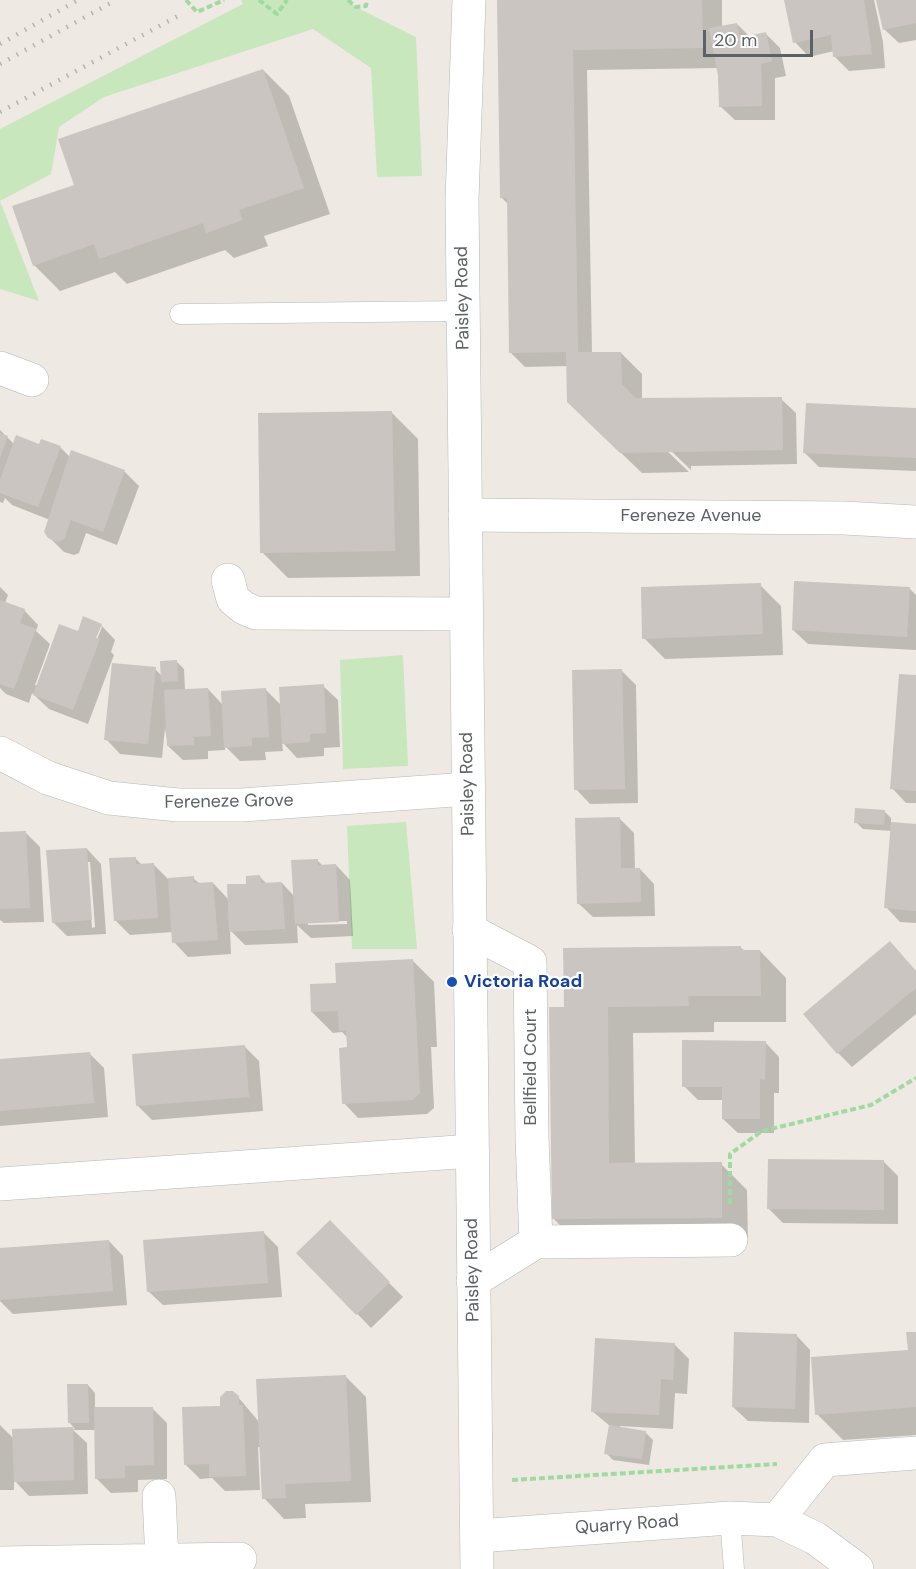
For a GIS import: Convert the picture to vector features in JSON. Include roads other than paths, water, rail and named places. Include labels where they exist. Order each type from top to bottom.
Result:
[{"type":"street","name":"Paisley Road","points":[[469,0],[462,200],[477,1569]]},
{"type":"street","points":[[0,368],[32,380]]},
{"type":"street","name":"Fereneze Avenue","points":[[465,514],[844,518],[916,522]]},
{"type":"street","points":[[228,580],[233,599],[244,608],[256,613],[466,614]]},
{"type":"street","name":"Fereneze Grove","points":[[0,753],[48,778],[109,798],[178,805],[242,805],[468,789]]},
{"type":"street","name":"Bellfield Court","points":[[469,930],[530,962],[536,1242]]},
{"type":"street","points":[[0,1185],[471,1151]]},
{"type":"street","points":[[473,1281],[536,1242],[731,1240]]},
{"type":"street","points":[[857,1569],[815,1538],[777,1520],[825,1460],[916,1453]]},
{"type":"street","points":[[159,1496],[162,1560]]},
{"type":"street","name":"Quarry Road","points":[[477,1536],[729,1518],[777,1520]]},
{"type":"street","points":[[0,1563],[240,1559]]},
{"type":"lane","points":[[180,314],[463,310]]},
{"type":"lane","points":[[729,1518],[734,1569]]},
{"type":"railway","points":[[0,44],[78,0]]},
{"type":"railway","points":[[0,64],[116,0]]},
{"type":"railway","points":[[0,112],[178,16]]},
{"type":"place","name":"Victoria Road","points":[[452,982]]}]
